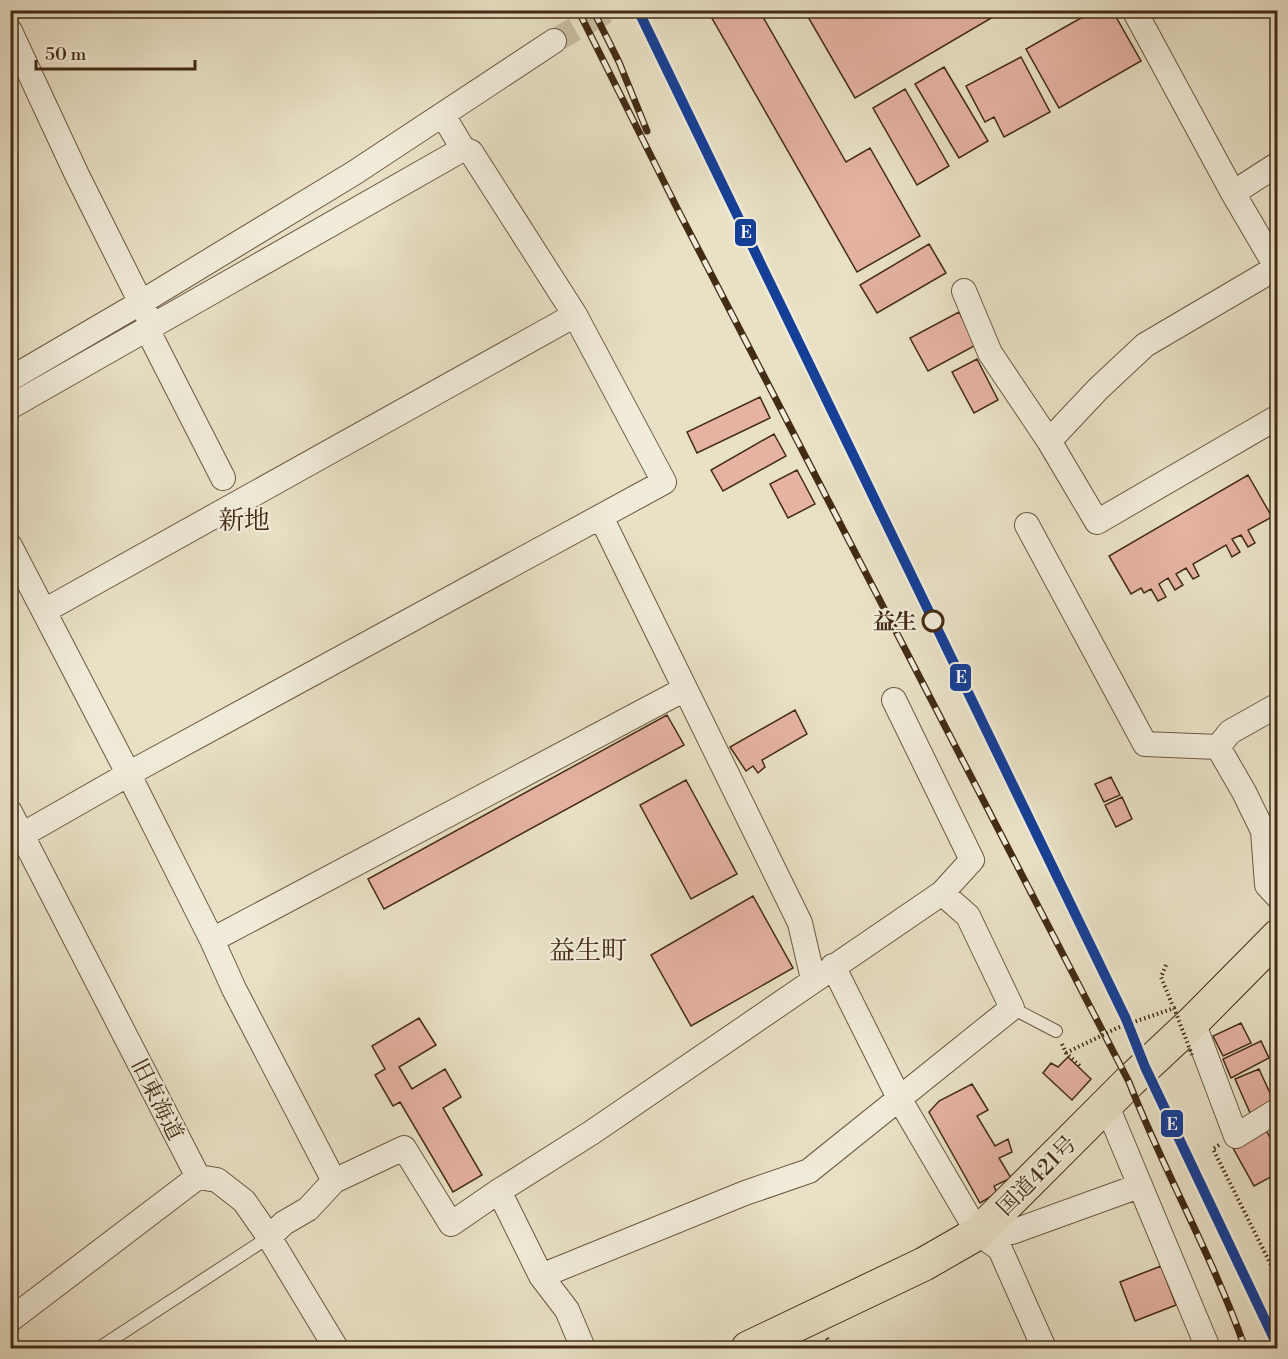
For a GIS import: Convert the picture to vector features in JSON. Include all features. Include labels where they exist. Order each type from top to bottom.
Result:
[{"type":"highway","name":"国道421号","points":[[748,1348],[924,1264],[982,1229],[1106,1104],[1183,1015],[1278,936]]},
{"type":"street","points":[[1049,441],[1098,389],[1145,345],[1277,269],[1134,10]]},
{"type":"street","points":[[10,31],[223,478]]},
{"type":"street","points":[[10,379],[354,173],[554,41]]},
{"type":"street","points":[[22,835],[151,761],[664,482],[575,315],[471,152],[463,149],[443,115]]},
{"type":"street","points":[[10,406],[463,149]]},
{"type":"street","points":[[1233,193],[1278,164]]},
{"type":"street","points":[[964,291],[990,353],[1049,441],[1097,522],[1278,417]]},
{"type":"street","points":[[44,611],[575,315]]},
{"type":"street","points":[[601,517],[823,973],[982,1229],[1000,1249],[1044,1348]]},
{"type":"street","points":[[1027,525],[1145,744],[1218,747]]},
{"type":"street","points":[[10,546],[129,775],[212,940],[234,989],[334,1181]]},
{"type":"street","points":[[212,940],[686,689]]},
{"type":"street","points":[[269,1237],[285,1223],[308,1209],[334,1181],[404,1148],[451,1224],[591,1133],[942,892],[972,860],[894,700]]},
{"type":"street","points":[[1218,747],[1230,732],[1278,705]]},
{"type":"street","points":[[1218,747],[1263,831],[1267,885],[1278,897]]},
{"type":"street","name":"旧東海道","points":[[10,812],[198,1177]]},
{"type":"street","points":[[541,1276],[745,1193],[809,1171],[1012,1008],[968,916],[942,892]]},
{"type":"street","points":[[1183,1015],[1236,1136],[1278,1110]]},
{"type":"street","points":[[1106,1104],[1208,1348]]},
{"type":"street","points":[[10,1320],[198,1177],[217,1180],[244,1201],[269,1237],[336,1348]]},
{"type":"street","points":[[982,1229],[1012,1232],[1139,1186]]},
{"type":"street","points":[[499,1191],[541,1276],[567,1310],[583,1348]]},
{"type":"lane","points":[[1012,1008],[1056,1031]]},
{"type":"lane","points":[[99,1348],[269,1237]]},
{"type":"path","points":[[1166,964],[1161,977],[1183,1015],[1192,1055]]},
{"type":"path","points":[[1066,1053],[1117,1028],[1183,1015]]},
{"type":"path","points":[[1056,1031],[1066,1053],[1080,1065]]},
{"type":"path","points":[[1236,1136],[1213,1149],[1278,1279]]},
{"type":"building","points":[[715,10],[759,10],[846,162],[870,148],[920,236],[857,272],[709,13]]},
{"type":"building","points":[[804,10],[1005,10],[855,98]]},
{"type":"building","points":[[1095,10],[1112,10],[1141,61],[1059,108],[1026,49]]},
{"type":"building","points":[[1021,57],[1050,112],[1004,137],[994,117],[985,122],[966,86]]},
{"type":"building","points":[[944,67],[988,141],[959,158],[915,84]]},
{"type":"building","points":[[905,89],[949,166],[917,185],[873,108]]},
{"type":"building","points":[[929,244],[946,273],[877,313],[860,285]]},
{"type":"building","points":[[959,312],[976,345],[928,371],[910,338]]},
{"type":"building","points":[[977,359],[998,400],[974,413],[952,372]]},
{"type":"building","points":[[760,397],[770,418],[697,453],[687,432]]},
{"type":"building","points":[[774,434],[786,456],[723,491],[711,470]]},
{"type":"building","points":[[797,470],[815,504],[788,518],[770,484]]},
{"type":"building","points":[[1248,475],[1272,517],[1248,530],[1255,543],[1248,547],[1241,535],[1232,539],[1240,552],[1232,557],[1226,545],[1193,564],[1199,576],[1193,579],[1186,568],[1176,574],[1183,585],[1175,590],[1168,578],[1159,584],[1166,597],[1158,601],[1151,589],[1144,593],[1141,588],[1131,594],[1109,556]]},
{"type":"building","points":[[795,710],[807,734],[762,760],[765,767],[758,773],[753,766],[746,771],[730,747]]},
{"type":"building","points":[[667,715],[684,745],[384,909],[368,879]]},
{"type":"building","points":[[1111,777],[1120,795],[1104,802],[1095,784]]},
{"type":"building","points":[[686,780],[737,874],[691,899],[640,805]]},
{"type":"building","points":[[1122,797],[1132,819],[1116,827],[1105,805]]},
{"type":"building","points":[[753,896],[793,968],[691,1026],[651,955]]},
{"type":"building","points":[[419,1018],[436,1045],[399,1067],[412,1089],[445,1069],[461,1097],[443,1108],[482,1175],[453,1192],[400,1102],[393,1106],[375,1075],[385,1069],[372,1046]]},
{"type":"building","points":[[1241,1023],[1251,1043],[1223,1056],[1213,1036]]},
{"type":"building","points":[[1261,1041],[1269,1058],[1231,1078],[1223,1059]]},
{"type":"building","points":[[1068,1057],[1091,1079],[1072,1100],[1043,1073],[1051,1063],[1058,1067]]},
{"type":"building","points":[[1259,1069],[1275,1104],[1251,1115],[1235,1079]]},
{"type":"building","points":[[972,1084],[988,1110],[977,1116],[995,1146],[1008,1139],[1012,1152],[999,1158],[1011,1178],[994,1186],[997,1193],[980,1203],[929,1112],[939,1101]]},
{"type":"building","points":[[1266,1130],[1278,1152],[1278,1173],[1254,1186],[1233,1148]]},
{"type":"building","points":[[1161,1266],[1176,1305],[1135,1321],[1120,1282]]},
{"type":"tunnel","points":[[554,41],[609,10]]},
{"type":"railway","points":[[578,10],[679,212],[1129,1082],[1218,1281],[1245,1348]]},
{"type":"railway","points":[[593,10],[619,62],[647,131]]},
{"type":"transit line","name":"E","points":[[638,10],[1126,1019],[1145,1067],[1278,1347]]},
{"type":"place","name":"益生","points":[[933,621]]},
{"type":"district","name":"新地","points":[[244,520]]},
{"type":"district","name":"益生町","points":[[588,950]]}]
